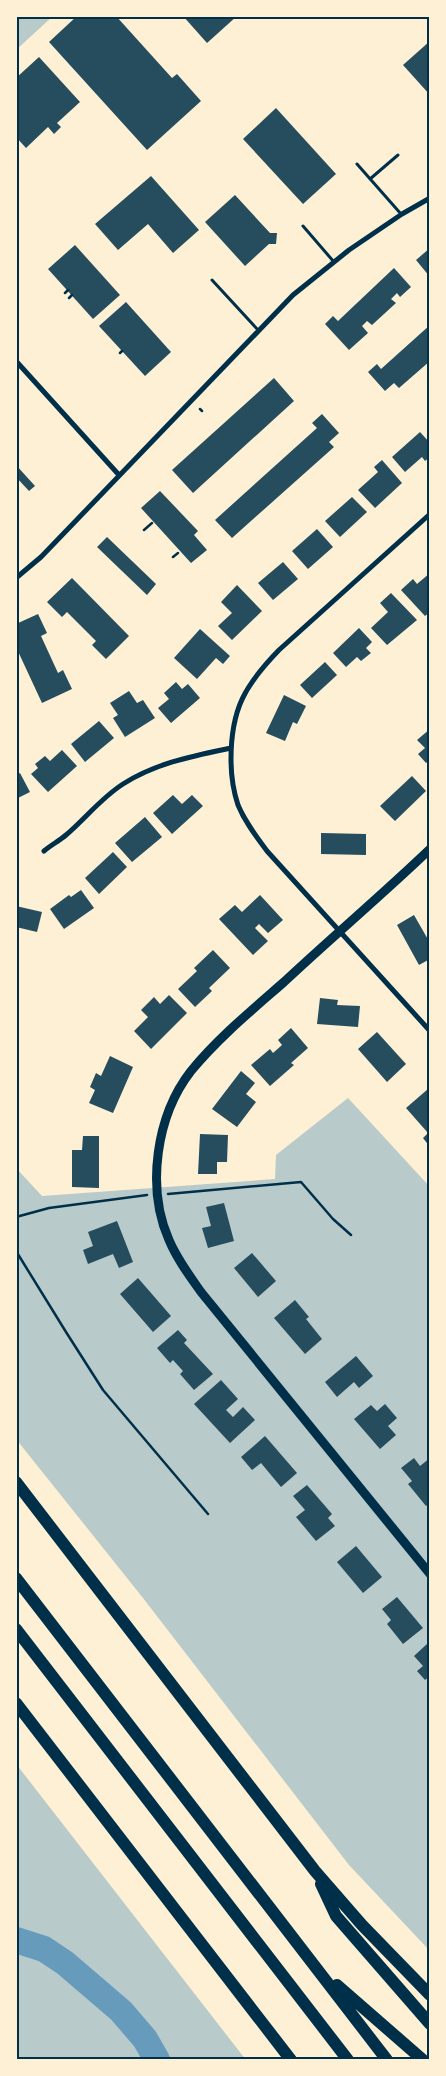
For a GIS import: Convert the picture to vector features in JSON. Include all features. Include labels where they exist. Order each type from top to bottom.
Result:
[{"type":"highway","points":[[16,1482],[315,1871],[430,1996]]},
{"type":"highway","points":[[16,1578],[387,2060]]},
{"type":"highway","points":[[16,1628],[348,2060]]},
{"type":"highway","points":[[16,1702],[291,2060]]},
{"type":"highway","points":[[315,1871],[336,1916],[430,2024]]},
{"type":"highway","points":[[316,1967],[423,2060]]},
{"type":"street","points":[[16,578],[41,557],[293,295],[334,262],[402,214],[430,198]]},
{"type":"street","points":[[16,361],[119,475]]},
{"type":"street","points":[[430,514],[279,650],[260,670],[238,706],[232,727],[231,748],[232,786],[238,805],[247,823],[267,851],[430,1031]]},
{"type":"street","points":[[44,851],[121,785],[148,770],[176,760],[231,748]]},
{"type":"street","points":[[430,849],[209,1051],[183,1083],[169,1111],[160,1140],[157,1167],[158,1195],[168,1240],[186,1272],[430,1574]]},
{"type":"lane","points":[[370,179],[398,155]]},
{"type":"lane","points":[[357,164],[402,214]]},
{"type":"lane","points":[[302,226],[334,262]]},
{"type":"lane","points":[[212,280],[258,330]]},
{"type":"path","points":[[144,530],[152,523]]},
{"type":"path","points":[[173,558],[178,553]]},
{"type":"path","points":[[16,1217],[49,1208],[158,1195],[301,1182],[333,1219],[351,1235]]},
{"type":"path","points":[[16,1251],[103,1390],[208,1514]]},
{"type":"shaded area","points":[[16,16],[53,16],[16,50]]},
{"type":"shaded area","points":[[348,1098],[430,1187],[430,1951],[349,1865],[143,1598],[16,1439],[16,1168],[42,1196],[275,1179],[276,1155]]},
{"type":"shaded area","points":[[16,1764],[20,1769],[246,2060],[16,2060]]},
{"type":"building","points":[[77,16],[116,16],[172,78],[177,74],[201,101],[147,150],[49,42]]},
{"type":"building","points":[[183,16],[237,16],[207,43]]},
{"type":"building","points":[[430,41],[430,95],[403,65]]},
{"type":"building","points":[[39,57],[80,102],[57,123],[61,127],[54,134],[48,127],[26,148],[16,137],[16,78]]},
{"type":"building","points":[[276,108],[336,174],[303,204],[243,139]]},
{"type":"building","points":[[151,176],[199,230],[173,253],[148,224],[118,250],[95,224]]},
{"type":"building","points":[[235,195],[270,233],[277,233],[276,244],[269,244],[245,266],[205,222]]},
{"type":"building","points":[[75,245],[120,295],[93,319],[48,269]]},
{"type":"building","points":[[430,248],[430,277],[416,260]]},
{"type":"building","points":[[394,268],[411,287],[400,297],[397,293],[391,299],[396,303],[372,325],[367,321],[362,326],[368,333],[349,350],[325,324],[333,316],[338,321]]},
{"type":"building","points":[[126,302],[171,352],[145,376],[99,326]]},
{"type":"building","points":[[430,325],[430,361],[399,388],[394,383],[385,391],[368,372],[377,364],[381,369]]},
{"type":"building","points":[[274,378],[294,401],[193,493],[172,470]]},
{"type":"building","points":[[322,414],[339,433],[329,442],[334,447],[232,538],[215,520],[317,428],[312,423]]},
{"type":"building","points":[[420,432],[430,443],[430,457],[425,461],[422,457],[405,472],[392,457]]},
{"type":"building","points":[[382,460],[402,483],[375,508],[358,490],[378,472],[374,467]]},
{"type":"building","points":[[16,465],[35,486],[29,491],[16,477]]},
{"type":"building","points":[[160,491],[198,531],[194,535],[207,550],[191,563],[141,508]]},
{"type":"building","points":[[352,497],[367,512],[340,537],[325,521]]},
{"type":"building","points":[[317,529],[333,547],[308,569],[292,551]]},
{"type":"building","points":[[107,537],[156,584],[147,595],[97,547]]},
{"type":"building","points":[[283,562],[298,579],[273,600],[258,583]]},
{"type":"building","points":[[430,573],[430,612],[425,616],[401,590],[413,579],[417,584]]},
{"type":"building","points":[[72,578],[129,636],[106,659],[92,645],[96,641],[67,612],[62,617],[47,602]]},
{"type":"building","points":[[237,585],[262,611],[232,640],[218,626],[232,613],[221,602]]},
{"type":"building","points":[[391,593],[417,620],[387,645],[371,628],[388,612],[380,603]]},
{"type":"building","points":[[38,614],[47,633],[41,636],[58,673],[63,670],[72,689],[42,703],[16,647],[16,624]]},
{"type":"building","points":[[359,628],[372,642],[366,648],[371,653],[361,661],[357,657],[346,667],[333,653]]},
{"type":"building","points":[[200,629],[230,656],[223,664],[216,658],[197,679],[174,658]]},
{"type":"building","points":[[325,662],[337,675],[312,698],[300,685]]},
{"type":"building","points":[[176,682],[182,689],[188,684],[200,698],[171,723],[158,708],[169,699],[164,693]]},
{"type":"building","points":[[129,691],[137,703],[143,700],[155,718],[125,737],[113,718],[118,715],[110,703]]},
{"type":"building","points":[[284,695],[306,706],[297,724],[293,722],[285,741],[266,733]]},
{"type":"building","points":[[99,721],[114,738],[85,762],[71,744]]},
{"type":"building","points":[[430,729],[430,760],[426,763],[418,754],[425,748],[417,740]]},
{"type":"building","points":[[62,750],[77,766],[48,792],[31,774],[38,768],[35,764],[45,756],[50,761]]},
{"type":"building","points":[[20,773],[30,792],[16,799],[16,775]]},
{"type":"building","points":[[412,776],[426,791],[395,821],[380,806]]},
{"type":"building","points":[[173,795],[182,804],[192,795],[203,806],[172,834],[153,813]]},
{"type":"building","points":[[145,817],[162,837],[132,862],[115,843]]},
{"type":"building","points":[[321,833],[366,834],[366,855],[321,854]]},
{"type":"building","points":[[113,852],[127,867],[99,894],[85,878]]},
{"type":"building","points":[[81,890],[94,908],[64,929],[50,909],[69,895],[71,897]]},
{"type":"building","points":[[260,895],[283,920],[268,933],[259,924],[255,928],[268,941],[253,955],[219,919],[235,905],[242,912]]},
{"type":"building","points":[[16,906],[42,912],[37,932],[16,927]]},
{"type":"building","points":[[414,915],[430,943],[430,959],[419,965],[397,925]]},
{"type":"building","points":[[213,950],[230,968],[209,988],[212,991],[195,1007],[178,989],[197,971],[194,968]]},
{"type":"building","points":[[169,995],[187,1013],[151,1049],[134,1031],[148,1017],[141,1010],[154,997],[160,1004]]},
{"type":"building","points":[[320,998],[338,1000],[337,1005],[360,1006],[358,1027],[317,1024]]},
{"type":"building","points":[[291,1028],[308,1048],[291,1063],[294,1065],[270,1086],[251,1065],[270,1049],[273,1053],[282,1045],[278,1040]]},
{"type":"building","points":[[377,1032],[406,1064],[387,1082],[358,1049]]},
{"type":"building","points":[[110,1056],[133,1067],[113,1113],[89,1103],[95,1090],[90,1087],[96,1073],[101,1076]]},
{"type":"building","points":[[241,1071],[255,1083],[246,1094],[256,1102],[237,1127],[212,1109]]},
{"type":"building","points":[[428,1089],[430,1091],[430,1147],[423,1138],[428,1133],[406,1108]]},
{"type":"building","points":[[200,1134],[228,1135],[227,1162],[217,1162],[217,1174],[198,1174]]},
{"type":"building","points":[[83,1136],[99,1136],[99,1188],[72,1187],[72,1150],[82,1150]]},
{"type":"building","points":[[224,1203],[234,1241],[208,1248],[202,1228],[211,1226],[206,1207]]},
{"type":"building","points":[[117,1221],[133,1262],[119,1268],[113,1254],[88,1264],[83,1250],[93,1246],[88,1232]]},
{"type":"building","points":[[252,1253],[276,1281],[258,1297],[234,1268]]},
{"type":"building","points":[[138,1278],[171,1316],[153,1332],[120,1294]]},
{"type":"building","points":[[295,1300],[309,1317],[306,1319],[322,1339],[305,1354],[274,1318]]},
{"type":"building","points":[[178,1330],[187,1340],[184,1343],[213,1374],[194,1390],[180,1374],[183,1371],[173,1360],[170,1363],[157,1348]]},
{"type":"building","points":[[356,1356],[373,1376],[359,1388],[354,1382],[337,1397],[325,1382]]},
{"type":"building","points":[[221,1380],[238,1399],[226,1410],[233,1417],[243,1407],[255,1420],[230,1443],[194,1404]]},
{"type":"building","points":[[385,1404],[397,1418],[388,1426],[396,1435],[380,1449],[354,1419],[371,1405],[377,1411]]},
{"type":"building","points":[[265,1436],[297,1473],[281,1487],[261,1463],[252,1470],[241,1457]]},
{"type":"building","points":[[414,1458],[420,1466],[430,1458],[430,1503],[426,1506],[408,1484],[412,1481],[401,1468]]},
{"type":"building","points":[[307,1485],[332,1514],[328,1518],[335,1526],[316,1541],[296,1517],[305,1510],[293,1496]]},
{"type":"building","points":[[356,1546],[382,1577],[363,1593],[337,1562]]},
{"type":"building","points":[[397,1597],[423,1628],[403,1644],[387,1624],[391,1620],[382,1609]]},
{"type":"building","points":[[427,1644],[430,1648],[430,1676],[425,1680],[417,1671],[423,1666],[414,1656]]},
{"type":"waterway","points":[[16,1940],[44,1949],[65,1963],[121,2011],[145,2039],[157,2060]]}]
